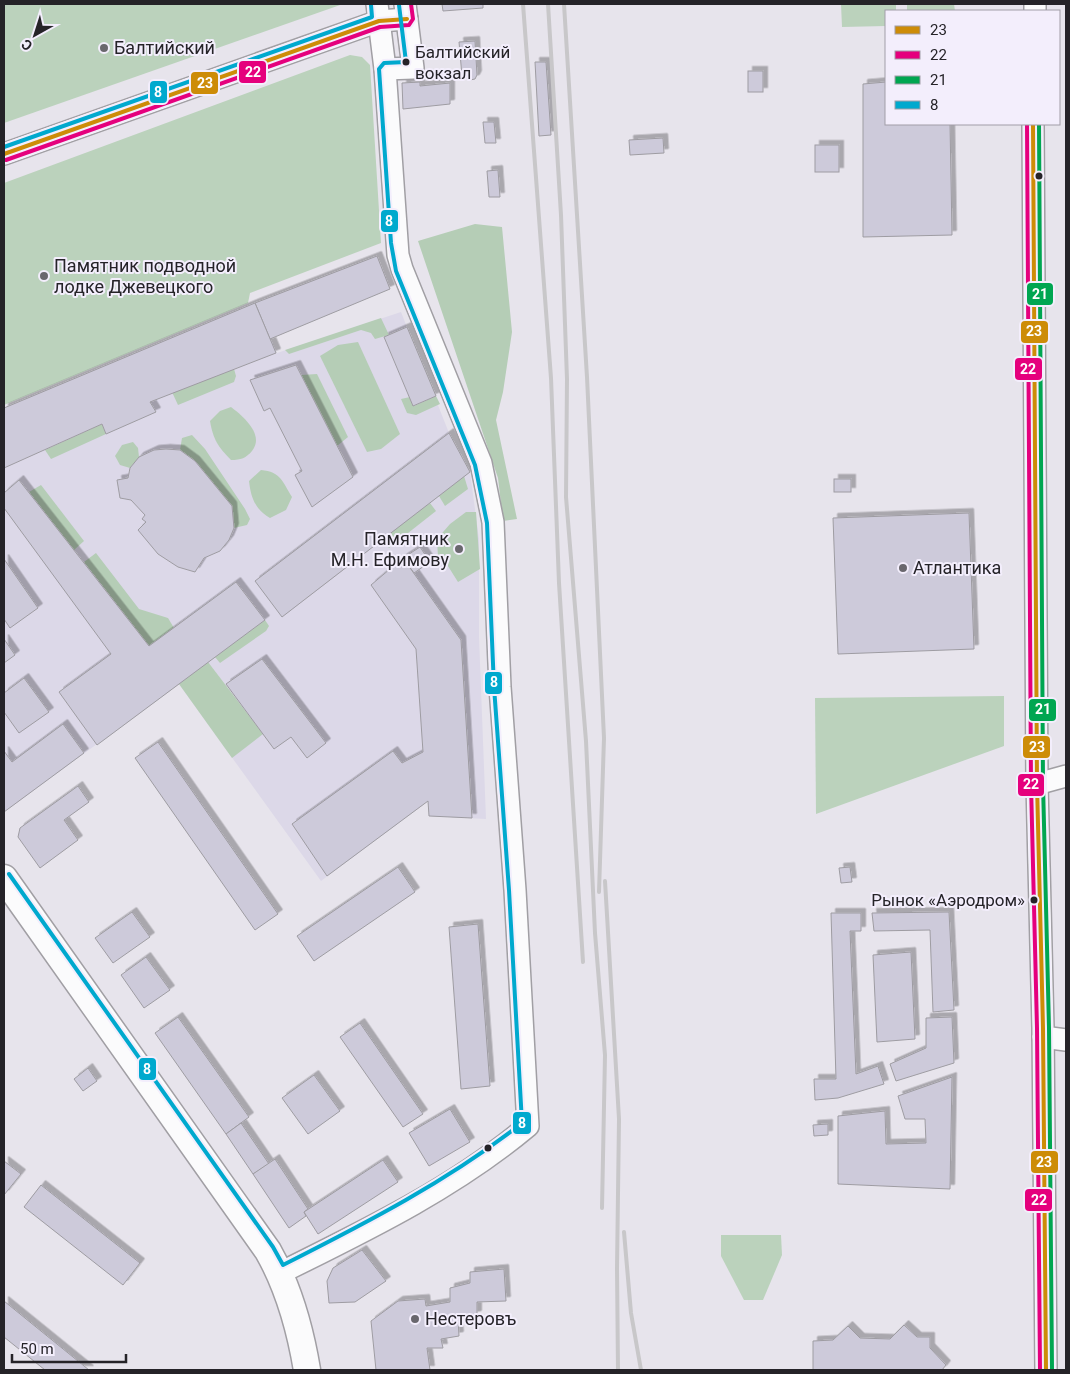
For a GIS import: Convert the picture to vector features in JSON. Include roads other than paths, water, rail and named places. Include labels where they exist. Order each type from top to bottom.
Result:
[{"type":"main road","points":[[4,878],[268,1251],[280,1272],[300,1331],[307,1370]]},
{"type":"street","points":[[4,154],[378,12],[406,11],[413,68],[385,69]]},
{"type":"street","points":[[280,1272],[360,1234],[442,1188],[502,1148],[528,1126],[515,890],[500,687],[493,522],[481,463],[398,255],[385,69],[378,12]]},
{"type":"street","points":[[1033,125],[1037,784],[1043,1038],[1046,1370]]},
{"type":"street","points":[[1037,784],[1066,776]]},
{"type":"street","points":[[1043,1038],[1066,1040]]},
{"type":"railway","points":[[523,4],[551,378],[559,583],[583,962]]},
{"type":"railway","points":[[548,4],[561,215],[567,379],[566,497],[586,741],[595,933],[605,1055],[602,1208]]},
{"type":"railway","points":[[564,4],[587,377],[604,738],[599,892]]},
{"type":"railway","points":[[605,881],[619,1119],[618,1370]]},
{"type":"railway","points":[[624,1232],[631,1313],[641,1370]]},
{"type":"place","name":"Балтийский","points":[[104,48]]},
{"type":"place","name":"Балтийский вокзал","points":[[406,62]]},
{"type":"place","name":"Памятник подводной лодке Джевецкого","points":[[44,276]]},
{"type":"place","name":"Памятник М.Н. Ефимову","points":[[459,549]]},
{"type":"place","name":"Атлантика","points":[[903,568]]},
{"type":"place","name":"Рынок «Аэродром»","points":[[1034,900]]},
{"type":"place","name":"Нестеровъ","points":[[415,1319]]}]
